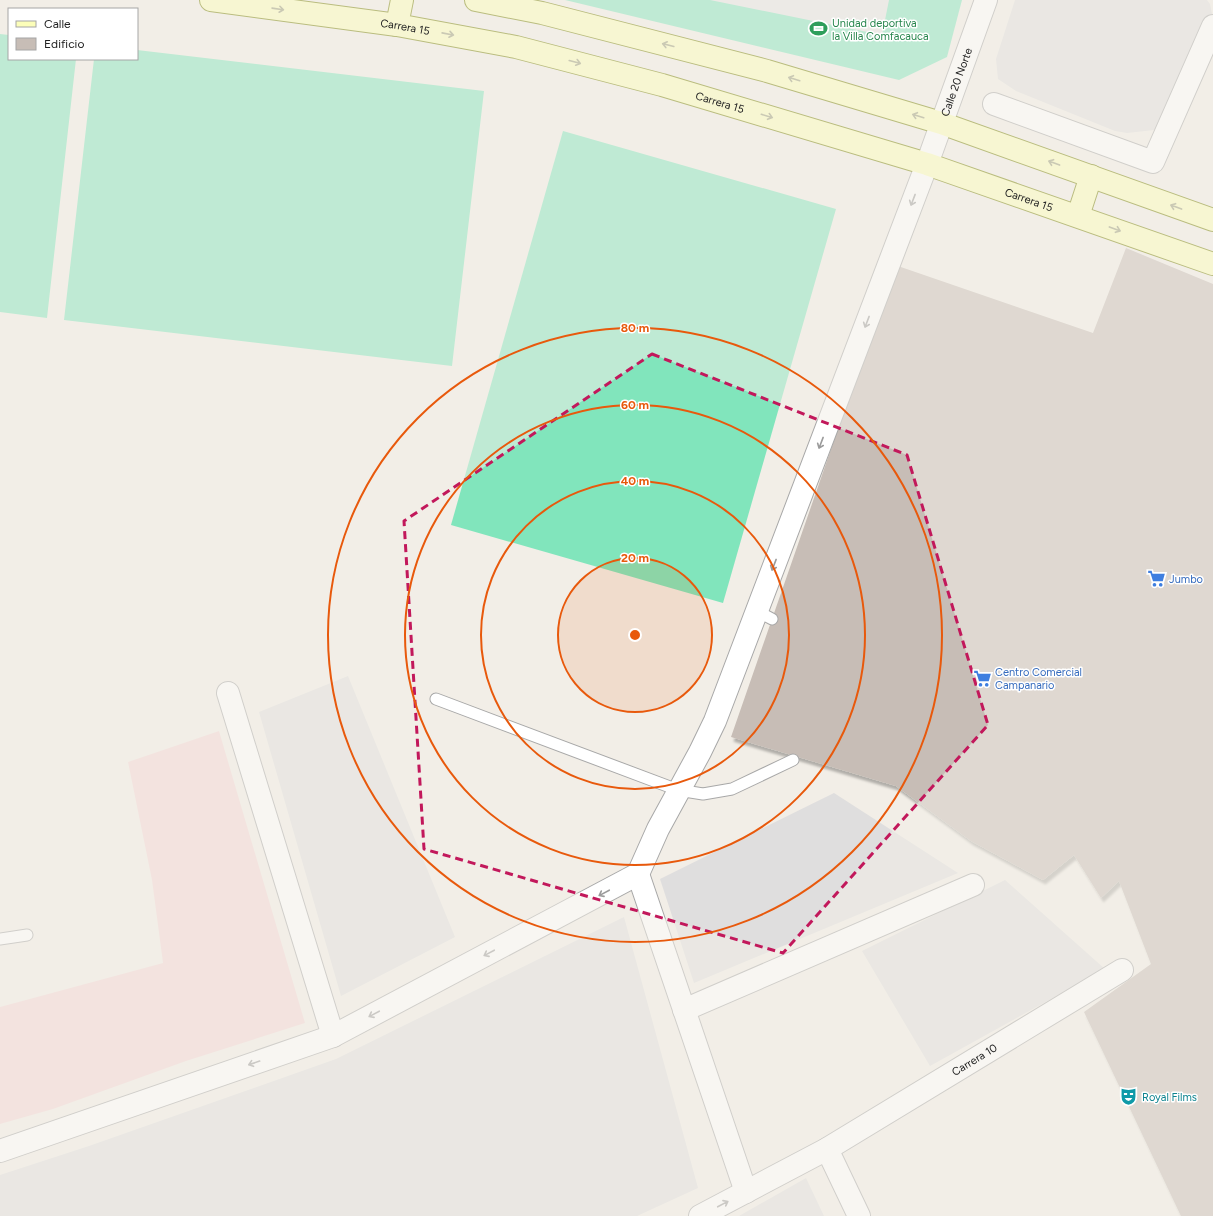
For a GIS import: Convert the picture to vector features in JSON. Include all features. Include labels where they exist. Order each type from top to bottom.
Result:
[{"type":"main road","name":"Carrera 15","points":[[212,0],[397,25],[516,47],[639,79],[927,164],[1213,264]]},
{"type":"main road","points":[[397,25],[402,0]]},
{"type":"main road","points":[[476,0],[543,6],[767,71],[941,123],[1213,220]]},
{"type":"main road","points":[[1078,216],[1091,176]]},
{"type":"street","name":"Calle 20 Norte","points":[[638,874],[658,829],[700,752],[765,615],[986,0]]},
{"type":"street","points":[[994,104],[1153,162],[1213,26]]},
{"type":"street","points":[[228,693],[333,1036]]},
{"type":"street","points":[[0,1151],[333,1036],[638,874],[746,1192]]},
{"type":"street","points":[[684,1010],[973,885]]},
{"type":"street","name":"Carrera 10","points":[[700,1216],[827,1149],[1122,970]]},
{"type":"street","points":[[827,1149],[859,1216]]},
{"type":"lane","points":[[436,699],[678,790],[704,794],[732,788],[793,760]]},
{"type":"lane","points":[[0,939],[27,935]]},
{"type":"highlighted area","points":[[652,354],[907,455],[988,725],[783,953],[424,849],[404,521]]},
{"type":"shaded area","points":[[710,0],[889,0],[882,35]]},
{"type":"shaded area","points":[[1015,0],[1207,0],[1210,4],[1212,14],[1210,26],[1165,122],[1154,130],[1127,133],[1115,131],[1016,91],[998,79],[996,59]]},
{"type":"shaded area","points":[[348,676],[455,937],[341,996],[259,712]]},
{"type":"shaded area","points":[[219,731],[305,1023],[186,1061],[53,1109],[0,1124],[0,1007],[163,963],[152,880],[128,762]]},
{"type":"shaded area","points":[[834,793],[958,873],[694,983],[660,879]]},
{"type":"shaded area","points":[[1005,880],[1105,969],[930,1066],[862,951]]},
{"type":"shaded area","points":[[624,917],[698,1188],[637,1216],[0,1216],[0,1175],[89,1146],[336,1059]]},
{"type":"shaded area","points":[[806,1178],[824,1216],[739,1216]]},
{"type":"green space","name":"Unidad deportiva la Villa Comfacauca","points":[[565,0],[962,0],[947,57],[899,80]]},
{"type":"green space","points":[[0,34],[8,35],[8,60],[76,60],[47,318],[0,312]]},
{"type":"green space","points":[[138,50],[484,91],[452,366],[64,320],[94,60],[138,60]]},
{"type":"green space","points":[[563,131],[836,209],[723,603],[451,525]]},
{"type":"building","name":"Centro Comercial Campanario","points":[[1126,248],[1213,284],[1213,1216],[1181,1216],[1084,1012],[1151,964],[1119,881],[1101,898],[1074,855],[1043,880],[971,841],[896,786],[731,737],[895,265],[1093,333]]},
{"type":"place","name":"Unidad deportiva la Villa Comfacauca","points":[[819,29]]},
{"type":"place","name":"Jumbo","points":[[1156,579]]},
{"type":"place","name":"Centro Comercial Campanario","points":[[982,678]]},
{"type":"place","name":"Royal Films","points":[[1129,1097]]}]
